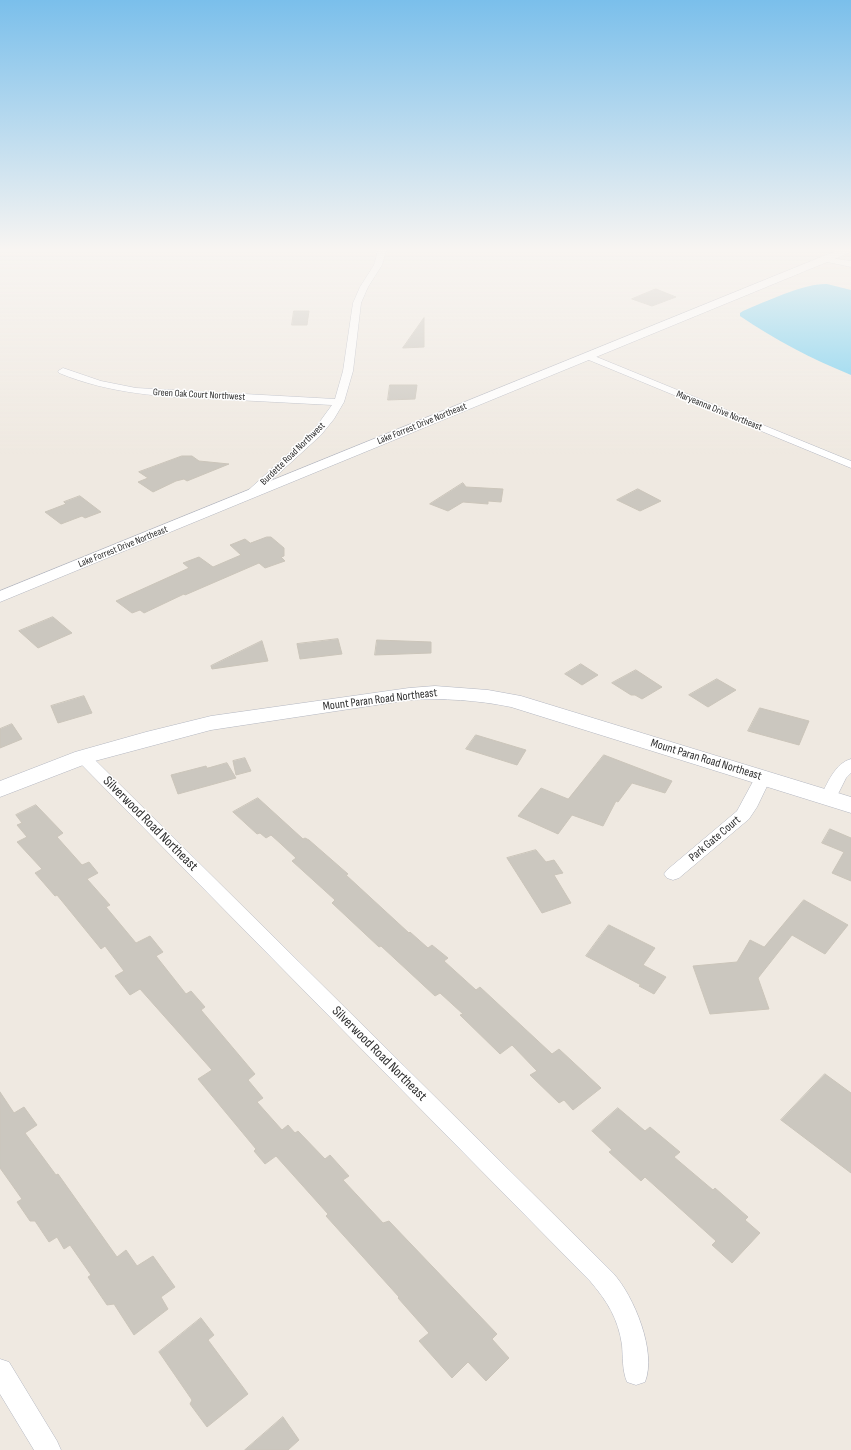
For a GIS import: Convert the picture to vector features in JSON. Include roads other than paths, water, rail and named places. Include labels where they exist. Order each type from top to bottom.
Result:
[{"type":"main road","name":"Mount Paran Road Northeast","points":[[0,789],[83,757],[146,739],[211,723],[409,694],[435,692],[462,693],[514,701],[851,805]]},
{"type":"street","name":"Burdette Road Northwest","points":[[248,496],[317,433],[330,417],[339,402],[348,371],[355,319]]},
{"type":"street","name":"Lake Forrest Drive Northeast","points":[[0,597],[679,319]]},
{"type":"street","name":"Maryeanna Drive Northeast","points":[[587,356],[851,465]]},
{"type":"street","name":"Green Oak Court Northwest","points":[[63,371],[91,382],[132,390],[339,402]]},
{"type":"street","name":"Silverwood Road Northeast","points":[[83,757],[598,1273],[616,1295],[628,1322],[634,1346],[636,1372]]},
{"type":"street","points":[[828,798],[840,775],[851,764]]},
{"type":"street","name":"Park Gate Court","points":[[673,874],[743,815],[749,807],[763,778]]},
{"type":"street","points":[[0,1371],[48,1450]]},
{"type":"water","points":[[744,319],[851,319],[851,375],[794,348]]}]
